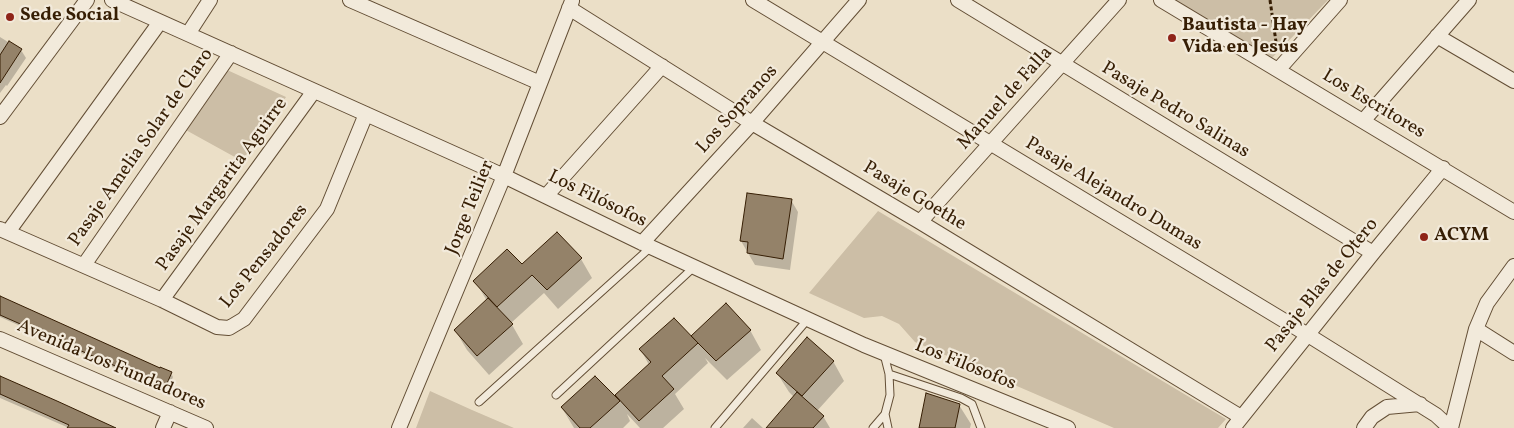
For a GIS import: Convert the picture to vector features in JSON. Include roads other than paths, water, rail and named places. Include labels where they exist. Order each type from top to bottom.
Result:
[{"type":"street","points":[[0,117],[86,0]]},
{"type":"street","name":"Los Filósofos","points":[[112,0],[504,176],[647,245],[884,354],[1068,428]]},
{"type":"street","points":[[188,34],[210,0]]},
{"type":"street","points":[[350,0],[540,83]]},
{"type":"street","name":"Pasaje Alejandro Dumas","points":[[753,0],[1308,335],[1420,404],[1451,428]]},
{"type":"street","name":"Los Sopranos","points":[[647,245],[858,0]]},
{"type":"street","name":"Pasaje Pedro Salinas","points":[[958,0],[1373,253]]},
{"type":"street","name":"Manuel de Falla","points":[[920,222],[1119,0]]},
{"type":"street","name":"Los Escritores","points":[[1161,0],[1514,212]]},
{"type":"street","points":[[1278,70],[1340,0]]},
{"type":"street","points":[[1363,120],[1469,0]]},
{"type":"street","name":"Jorge Teilier","points":[[400,428],[504,176],[571,4]]},
{"type":"street","name":"Pasaje Goethe","points":[[571,4],[662,66],[752,123],[920,222],[1237,423]]},
{"type":"street","points":[[4,230],[160,22]]},
{"type":"street","points":[[1437,36],[1514,82]]},
{"type":"street","name":"Pasaje Amelia Solar de Claro","points":[[84,265],[231,53]]},
{"type":"street","points":[[546,196],[662,66]]},
{"type":"street","name":"Pasaje Margarita Aguirre","points":[[162,300],[314,91]]},
{"type":"street","name":"Los Pensadores","points":[[4,230],[162,300],[217,328],[229,328],[244,319],[327,209],[366,114]]},
{"type":"street","name":"Pasaje Blas de Otero","points":[[1237,423],[1443,168]]},
{"type":"street","points":[[1451,428],[1476,329],[1487,303],[1514,266]]},
{"type":"street","points":[[1476,329],[1514,353]]},
{"type":"street","name":"Avenida Los Fundadores","points":[[0,339],[206,428]]},
{"type":"street","points":[[1364,428],[1372,417],[1387,407],[1420,404]]},
{"type":"street","points":[[163,428],[170,412]]},
{"type":"lane","points":[[479,402],[647,245]]},
{"type":"lane","points":[[556,395],[694,267]]},
{"type":"lane","points":[[715,428],[808,319]]},
{"type":"lane","points":[[873,428],[884,414],[890,395],[889,374],[884,354]]},
{"type":"lane","points":[[889,374],[962,398],[972,404],[981,428]]},
{"type":"lane","points":[[884,414],[888,428]]},
{"type":"place","name":"Sede Social","points":[[10,17]]},
{"type":"place","name":"Bautista - Hay Vida en Jesús","points":[[1172,38]]},
{"type":"place","name":"ACYM","points":[[1424,237]]}]
